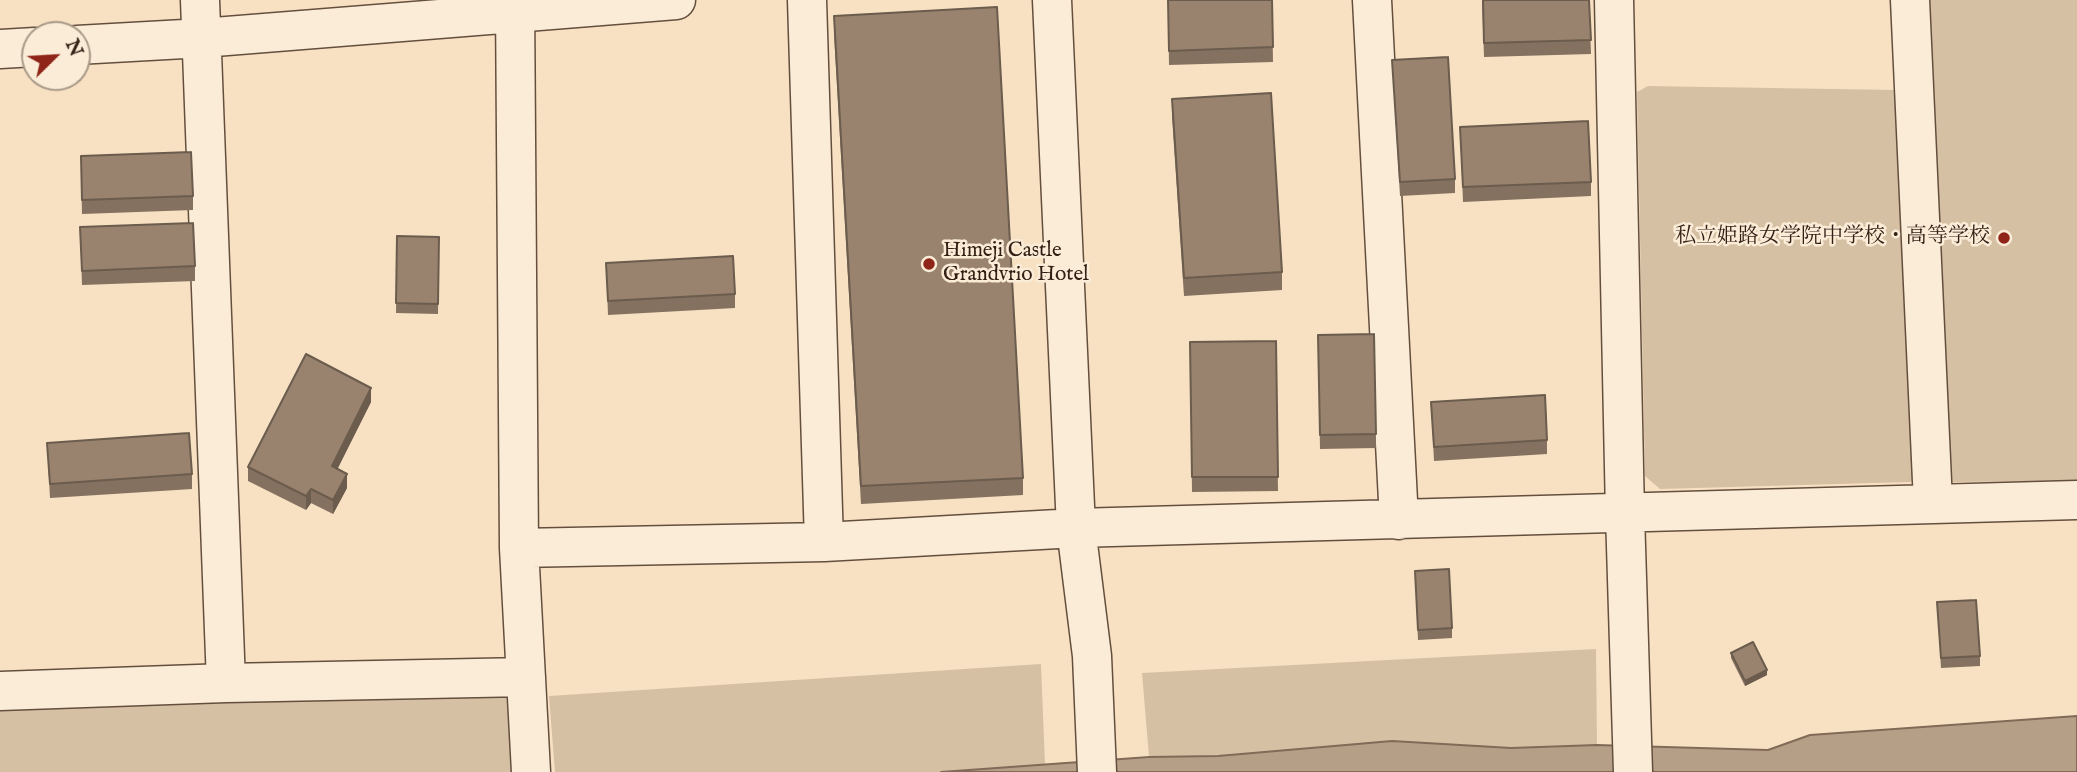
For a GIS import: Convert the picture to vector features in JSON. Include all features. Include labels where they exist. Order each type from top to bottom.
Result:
[{"type":"street","points":[[200,0],[226,682]]},
{"type":"street","points":[[91,44],[202,38],[516,7],[676,0]]},
{"type":"street","points":[[807,0],[824,542]]},
{"type":"street","points":[[1052,0],[1076,528],[1092,656],[1097,772]]},
{"type":"street","points":[[1372,0],[1399,520]]},
{"type":"street","points":[[1614,0],[1633,772]]},
{"type":"street","points":[[1910,0],[1933,503]]},
{"type":"street","points":[[516,7],[519,548],[531,772]]},
{"type":"street","points":[[0,49],[21,48]]},
{"type":"street","points":[[519,548],[824,542],[1076,528],[2077,500]]},
{"type":"street","points":[[0,691],[226,682],[526,677]]},
{"type":"shaded area","name":"私立姫路女学院中学校・高等学校","points":[[1921,0],[2077,0],[2077,481],[1952,482],[1940,475]]},
{"type":"shaded area","points":[[1648,86],[1896,90],[1919,476],[1910,482],[1660,489],[1645,476],[1637,92]]},
{"type":"shaded area","points":[[1596,649],[1597,745],[1511,748],[1392,741],[1218,756],[1149,757],[1142,673]]},
{"type":"shaded area","points":[[1041,664],[1045,765],[941,772],[555,772],[549,696]]},
{"type":"shaded area","points":[[499,685],[516,702],[520,772],[0,772],[0,707]]},
{"type":"shaded area","points":[[2077,716],[2077,772],[941,772],[1149,757],[1218,756],[1392,741],[1511,748],[1597,745],[1768,750],[1810,735]]},
{"type":"building","points":[[1168,0],[1272,0],[1273,47],[1169,51]]},
{"type":"building","points":[[1483,0],[1589,0],[1591,40],[1484,43]]},
{"type":"building","name":"Himeji Castle Grandvrio Hotel","points":[[997,7],[1023,478],[861,486],[834,16]]},
{"type":"building","points":[[1448,57],[1455,179],[1400,182],[1392,60]]},
{"type":"building","points":[[1271,93],[1282,272],[1184,278],[1172,99]]},
{"type":"building","points":[[1588,121],[1591,182],[1463,187],[1460,127]]},
{"type":"building","points":[[191,152],[193,196],[82,200],[81,156]]},
{"type":"building","points":[[193,223],[195,266],[82,271],[80,227]]},
{"type":"building","points":[[397,236],[439,237],[438,304],[396,303]]},
{"type":"building","points":[[733,256],[735,294],[608,301],[606,263]]},
{"type":"building","points":[[1374,334],[1376,434],[1320,435],[1318,335]]},
{"type":"building","points":[[1276,341],[1278,477],[1192,477],[1190,342]]},
{"type":"building","points":[[306,354],[371,388],[332,466],[347,474],[333,500],[311,489],[306,496],[248,467]]},
{"type":"building","points":[[1545,395],[1547,440],[1434,447],[1431,402]]},
{"type":"building","points":[[189,433],[192,474],[50,484],[47,443]]},
{"type":"building","points":[[1449,569],[1452,628],[1418,630],[1415,571]]},
{"type":"building","points":[[1976,600],[1980,656],[1941,658],[1937,602]]},
{"type":"building","points":[[1753,642],[1767,670],[1745,681],[1731,653]]},
{"type":"place","name":"私立姫路女学院中学校・高等学校","points":[[2004,238]]},
{"type":"place","name":"Himeji Castle Grandvrio Hotel","points":[[929,264]]}]
